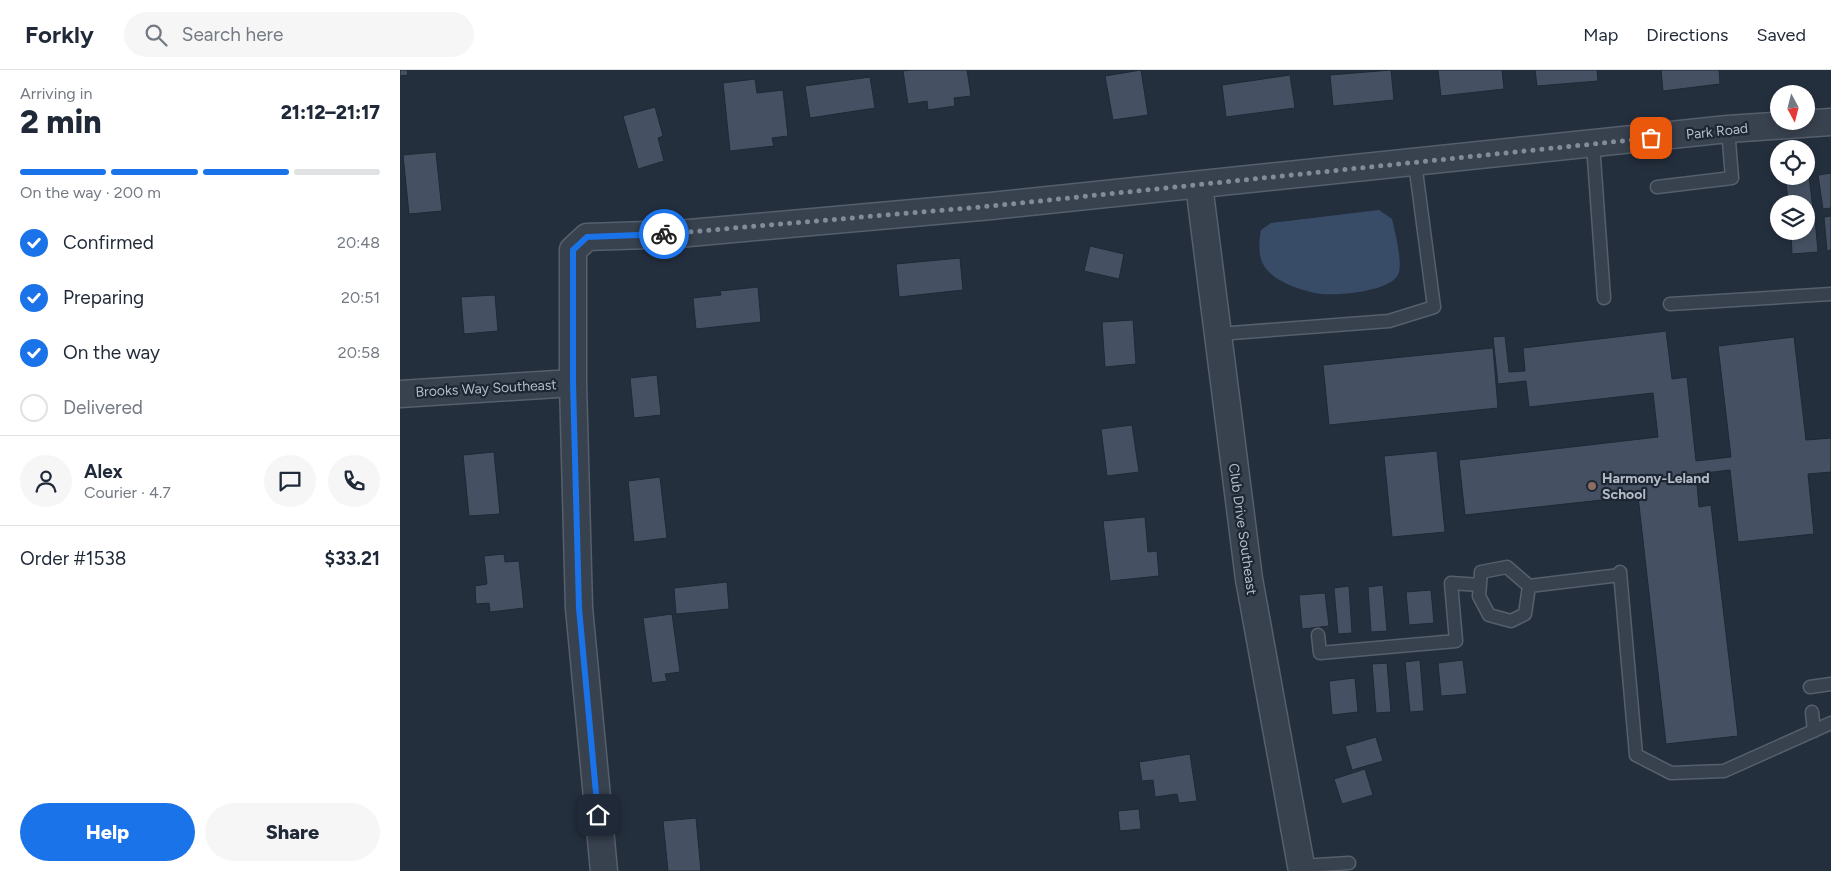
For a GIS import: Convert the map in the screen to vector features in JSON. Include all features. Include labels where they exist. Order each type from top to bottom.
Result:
[{"type":"street","name":"Park Road","points":[[573,383],[573,250],[587,237],[678,234],[1199,185],[1728,129],[1831,122]]},
{"type":"street","name":"Club Drive Southeast","points":[[1199,185],[1249,579],[1302,869]]},
{"type":"street","name":"Brooks Way Southeast","points":[[400,394],[573,383]]},
{"type":"street","points":[[573,383],[579,608],[604,871]]},
{"type":"lane","points":[[1657,187],[1732,178],[1728,129]]},
{"type":"lane","points":[[1593,144],[1604,298]]},
{"type":"lane","points":[[1218,334],[1389,321],[1434,307],[1415,163]]},
{"type":"lane","points":[[1670,304],[1831,294]]},
{"type":"lane","points":[[1529,586],[1525,614],[1511,621],[1488,615],[1479,596],[1481,572],[1507,566],[1529,586],[1620,574],[1636,755],[1671,773],[1724,771],[1831,723]]},
{"type":"lane","points":[[1318,635],[1320,653],[1456,641],[1451,584],[1480,585]]},
{"type":"lane","points":[[1810,687],[1831,684]]},
{"type":"lane","points":[[1812,712],[1814,731]]},
{"type":"lane","points":[[1302,869],[1349,863]]},
{"type":"water","points":[[1379,210],[1392,219],[1399,253],[1399,272],[1395,279],[1387,284],[1362,292],[1315,293],[1293,287],[1279,280],[1263,264],[1259,247],[1261,230],[1271,223]]},
{"type":"building","points":[[400,70],[407,70],[408,75],[400,76]]},
{"type":"building","points":[[967,70],[971,96],[954,98],[955,106],[928,110],[927,101],[908,104],[903,71]]},
{"type":"building","points":[[1141,70],[1148,115],[1113,120],[1105,76]]},
{"type":"building","points":[[1391,70],[1394,100],[1333,106],[1330,75]]},
{"type":"building","points":[[1438,70],[1502,70],[1504,89],[1441,96]]},
{"type":"building","points":[[1535,70],[1597,70],[1598,81],[1537,86]]},
{"type":"building","points":[[1661,70],[1719,70],[1720,84],[1663,91]]},
{"type":"building","points":[[1290,75],[1295,108],[1226,117],[1222,85]]},
{"type":"building","points":[[870,77],[875,108],[810,118],[805,86]]},
{"type":"building","points":[[755,79],[757,93],[783,90],[788,136],[772,138],[774,146],[730,151],[723,83]]},
{"type":"building","points":[[655,107],[663,136],[658,138],[664,161],[638,169],[623,116]]},
{"type":"building","points":[[436,152],[442,211],[409,214],[403,155]]},
{"type":"building","points":[[1831,173],[1831,208],[1823,209],[1818,175]]},
{"type":"building","points":[[1786,185],[1810,185],[1811,195],[1788,195]]},
{"type":"building","points":[[1831,216],[1831,250],[1827,251],[1824,217]]},
{"type":"building","points":[[1815,219],[1818,252],[1792,254],[1791,240],[1815,240]]},
{"type":"building","points":[[1090,246],[1124,254],[1119,279],[1084,271]]},
{"type":"building","points":[[960,258],[963,290],[899,297],[896,264]]},
{"type":"building","points":[[758,287],[761,322],[696,329],[693,298],[721,295],[720,291]]},
{"type":"building","points":[[495,295],[498,331],[464,334],[461,297]]},
{"type":"building","points":[[1133,320],[1136,364],[1105,367],[1102,322]]},
{"type":"building","points":[[1666,331],[1672,379],[1687,377],[1696,461],[1731,457],[1718,346],[1794,337],[1806,440],[1831,438],[1831,472],[1808,474],[1814,534],[1738,542],[1730,470],[1696,474],[1699,507],[1711,505],[1738,736],[1666,744],[1638,496],[1465,515],[1459,460],[1658,437],[1653,393],[1529,407],[1526,381],[1498,384],[1493,337],[1505,336],[1509,372],[1525,371],[1523,348]]},
{"type":"building","points":[[1493,348],[1498,408],[1329,425],[1323,365]]},
{"type":"building","points":[[657,375],[661,415],[634,418],[630,378]]},
{"type":"building","points":[[1132,425],[1139,472],[1107,476],[1101,429]]},
{"type":"building","points":[[1437,451],[1445,532],[1392,537],[1384,456]]},
{"type":"building","points":[[494,452],[500,514],[469,516],[463,455]]},
{"type":"building","points":[[660,477],[667,538],[634,542],[628,481]]},
{"type":"building","points":[[1145,517],[1148,552],[1157,551],[1159,576],[1110,581],[1103,521]]},
{"type":"building","points":[[504,554],[505,562],[519,561],[524,608],[490,612],[489,603],[476,604],[475,586],[487,584],[484,556]]},
{"type":"building","points":[[727,582],[729,609],[676,614],[674,588]]},
{"type":"building","points":[[1383,585],[1387,631],[1371,632],[1368,587]]},
{"type":"building","points":[[1349,586],[1352,633],[1338,634],[1334,588]]},
{"type":"building","points":[[1431,590],[1434,623],[1409,625],[1406,592]]},
{"type":"building","points":[[1325,593],[1329,626],[1302,629],[1299,595]]},
{"type":"building","points":[[672,614],[680,672],[665,674],[667,681],[652,683],[643,618]]},
{"type":"building","points":[[1420,660],[1424,711],[1410,712],[1405,662]]},
{"type":"building","points":[[1463,660],[1467,694],[1441,696],[1438,663]]},
{"type":"building","points":[[1387,663],[1391,712],[1376,713],[1372,664]]},
{"type":"building","points":[[1355,678],[1358,712],[1332,715],[1329,681]]},
{"type":"building","points":[[1376,737],[1383,761],[1352,770],[1345,746]]},
{"type":"building","points":[[1190,754],[1197,801],[1179,803],[1177,794],[1155,797],[1153,780],[1142,781],[1139,762]]},
{"type":"building","points":[[1365,769],[1373,795],[1342,804],[1334,779]]},
{"type":"building","points":[[1139,809],[1141,829],[1120,831],[1118,811]]},
{"type":"building","points":[[696,818],[701,871],[668,871],[663,821]]},
{"type":"way so far","points":[[664,234],[991,206],[1651,138]]},
{"type":"place","name":"Harmony-Leland School","points":[[1592,486]]},
{"type":"route","points":[[598,815],[579,608],[573,383],[573,250],[587,237],[664,234]]}]
